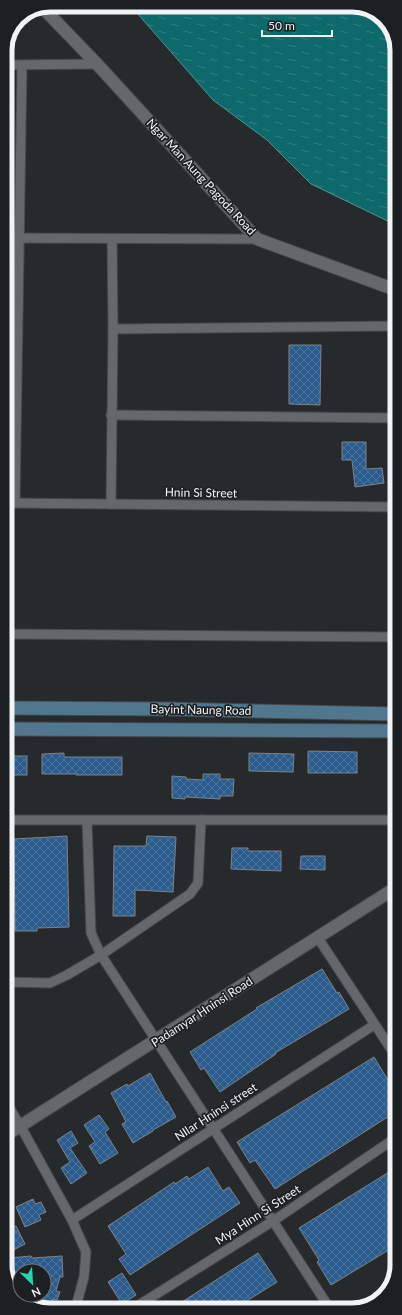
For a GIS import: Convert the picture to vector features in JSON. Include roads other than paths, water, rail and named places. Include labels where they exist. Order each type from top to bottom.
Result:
[{"type":"main road","name":"Bayint Naung Road","points":[[12,708],[390,714]]},
{"type":"main road","points":[[123,729],[124,709]]},
{"type":"main road","name":"Bayint Naung Road","points":[[12,729],[390,731]]},
{"type":"street","name":"Ngar Man Aung Pagoda Road","points":[[47,12],[97,64],[257,239],[390,288]]},
{"type":"street","points":[[12,65],[97,64]]},
{"type":"street","points":[[12,444],[19,238],[22,66]]},
{"type":"street","points":[[12,238],[257,239]]},
{"type":"street","points":[[112,239],[112,504]]},
{"type":"street","points":[[113,329],[390,326]]},
{"type":"street","points":[[111,415],[390,418]]},
{"type":"street","name":"Hnin Si Street","points":[[12,503],[390,507]]},
{"type":"street","points":[[12,634],[390,637]]},
{"type":"street","points":[[12,820],[390,820]]},
{"type":"street","points":[[12,982],[50,983],[67,975],[101,955],[190,894],[198,883],[201,820]]},
{"type":"street","points":[[87,821],[91,933],[101,955],[326,1303]]},
{"type":"street","name":"Padamyar Hninsi Road","points":[[12,1132],[390,891]]},
{"type":"street","points":[[318,938],[390,1048]]},
{"type":"street","name":"NIlar Hninsi street","points":[[72,1220],[374,1025]]},
{"type":"street","points":[[12,1112],[72,1220],[86,1252],[84,1277],[77,1303]]},
{"type":"street","name":"Mya Hinn Si Street","points":[[142,1303],[273,1221],[390,1142]]},
{"type":"water","points":[[136,12],[355,12],[367,15],[377,21],[384,29],[390,45],[390,222],[311,184],[267,140],[213,100]]}]
